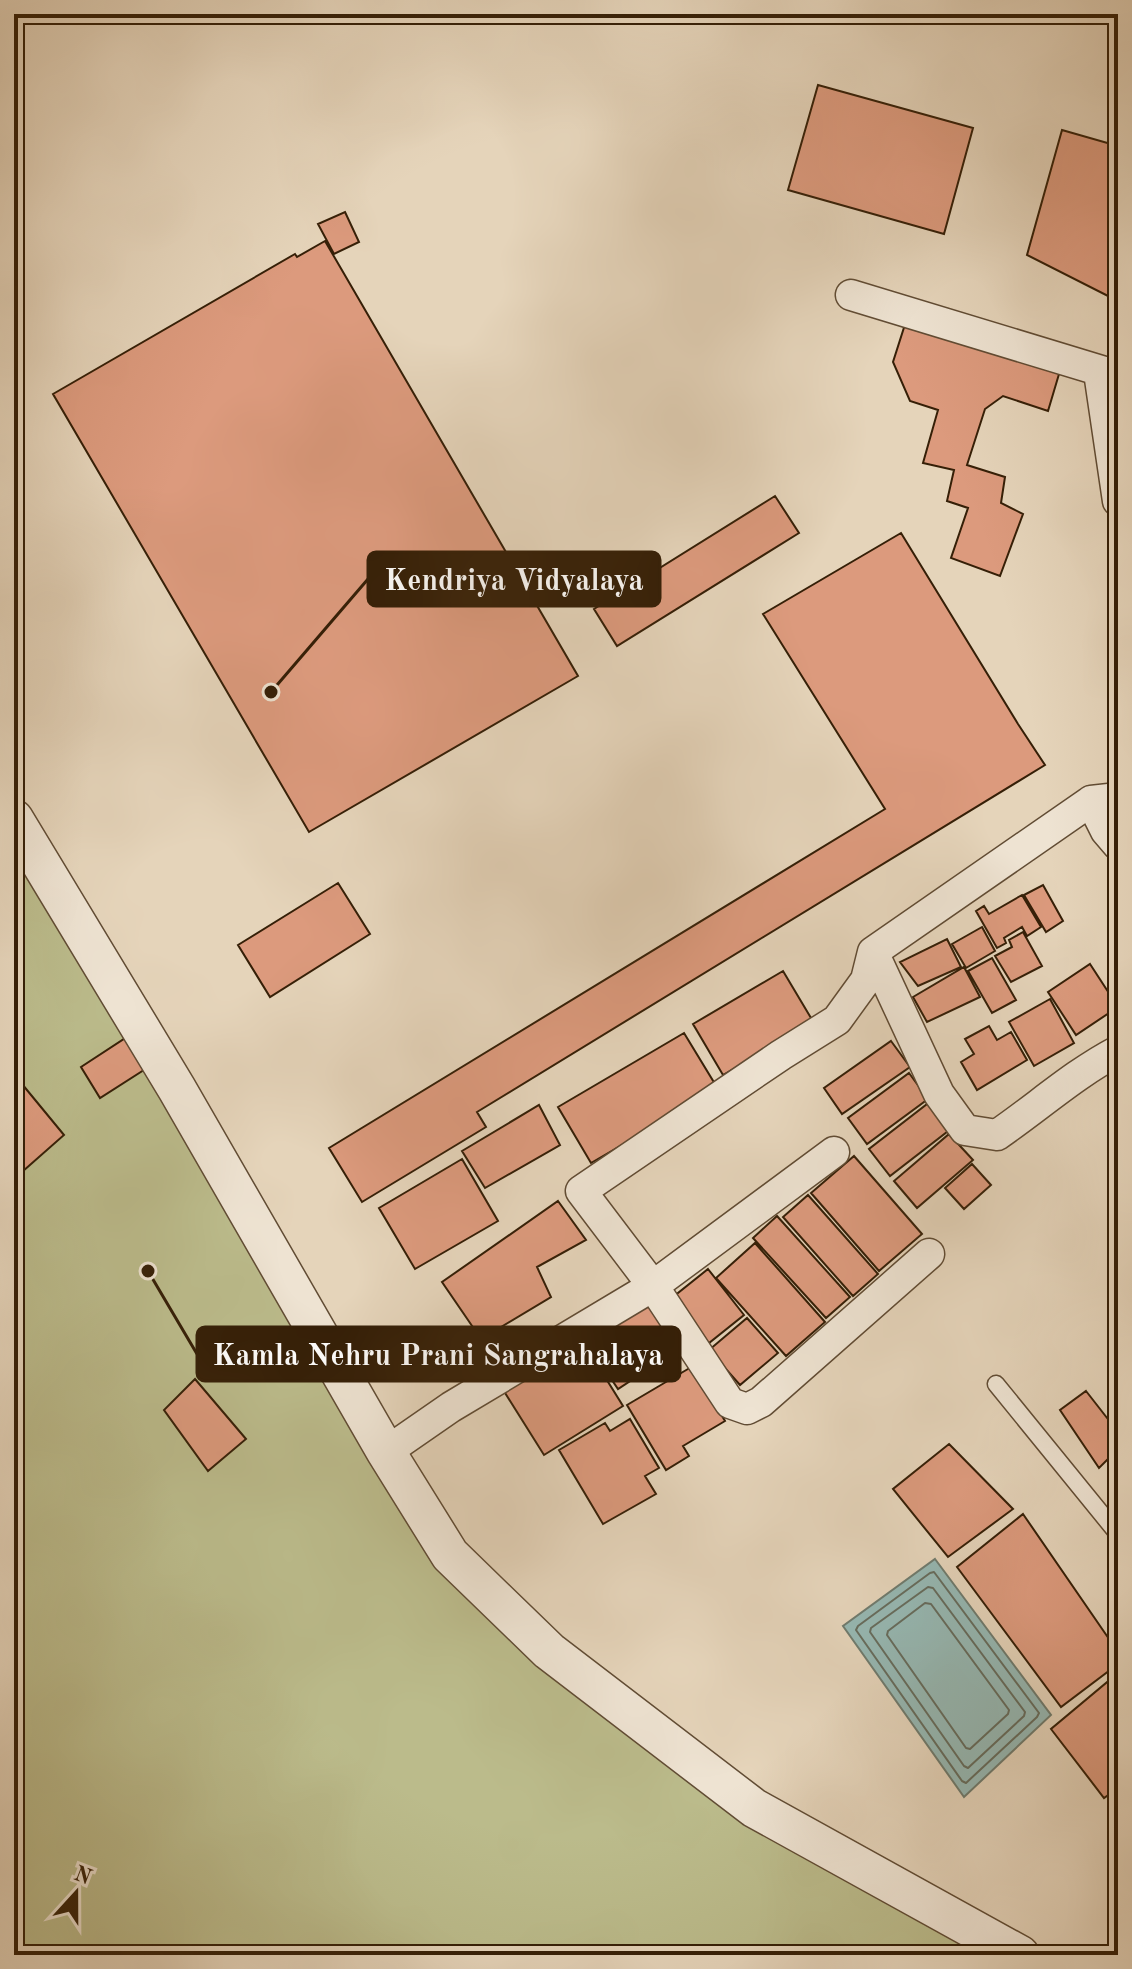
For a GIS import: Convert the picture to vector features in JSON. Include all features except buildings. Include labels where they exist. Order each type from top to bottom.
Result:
[{"type":"street","points":[[851,295],[1108,374],[1118,501]]},
{"type":"street","points":[[1105,800],[1106,831],[1118,845]]},
{"type":"street","points":[[929,1254],[761,1402],[747,1409],[730,1403],[653,1286],[581,1191],[768,1063],[837,1020],[866,980],[873,952],[1105,800]]},
{"type":"street","points":[[14,819],[177,1089],[386,1452],[450,1555],[549,1651],[754,1808],[1020,1955]]},
{"type":"street","points":[[873,952],[939,1094],[965,1130],[997,1135],[1066,1083],[1118,1051]]},
{"type":"street","points":[[386,1452],[451,1407],[653,1286],[834,1152]]},
{"type":"lane","points":[[996,1384],[1118,1534]]},
{"type":"green space","points":[[14,819],[450,1555],[754,1808],[1020,1955],[14,1955]]},
{"type":"water","points":[[935,1559],[1051,1715],[964,1797],[843,1626]]},
{"type":"place","name":"Kendriya Vidyalaya","points":[[271,692]]},
{"type":"place","name":"Kamla Nehru Prani Sangrahalaya","points":[[148,1271]]}]
